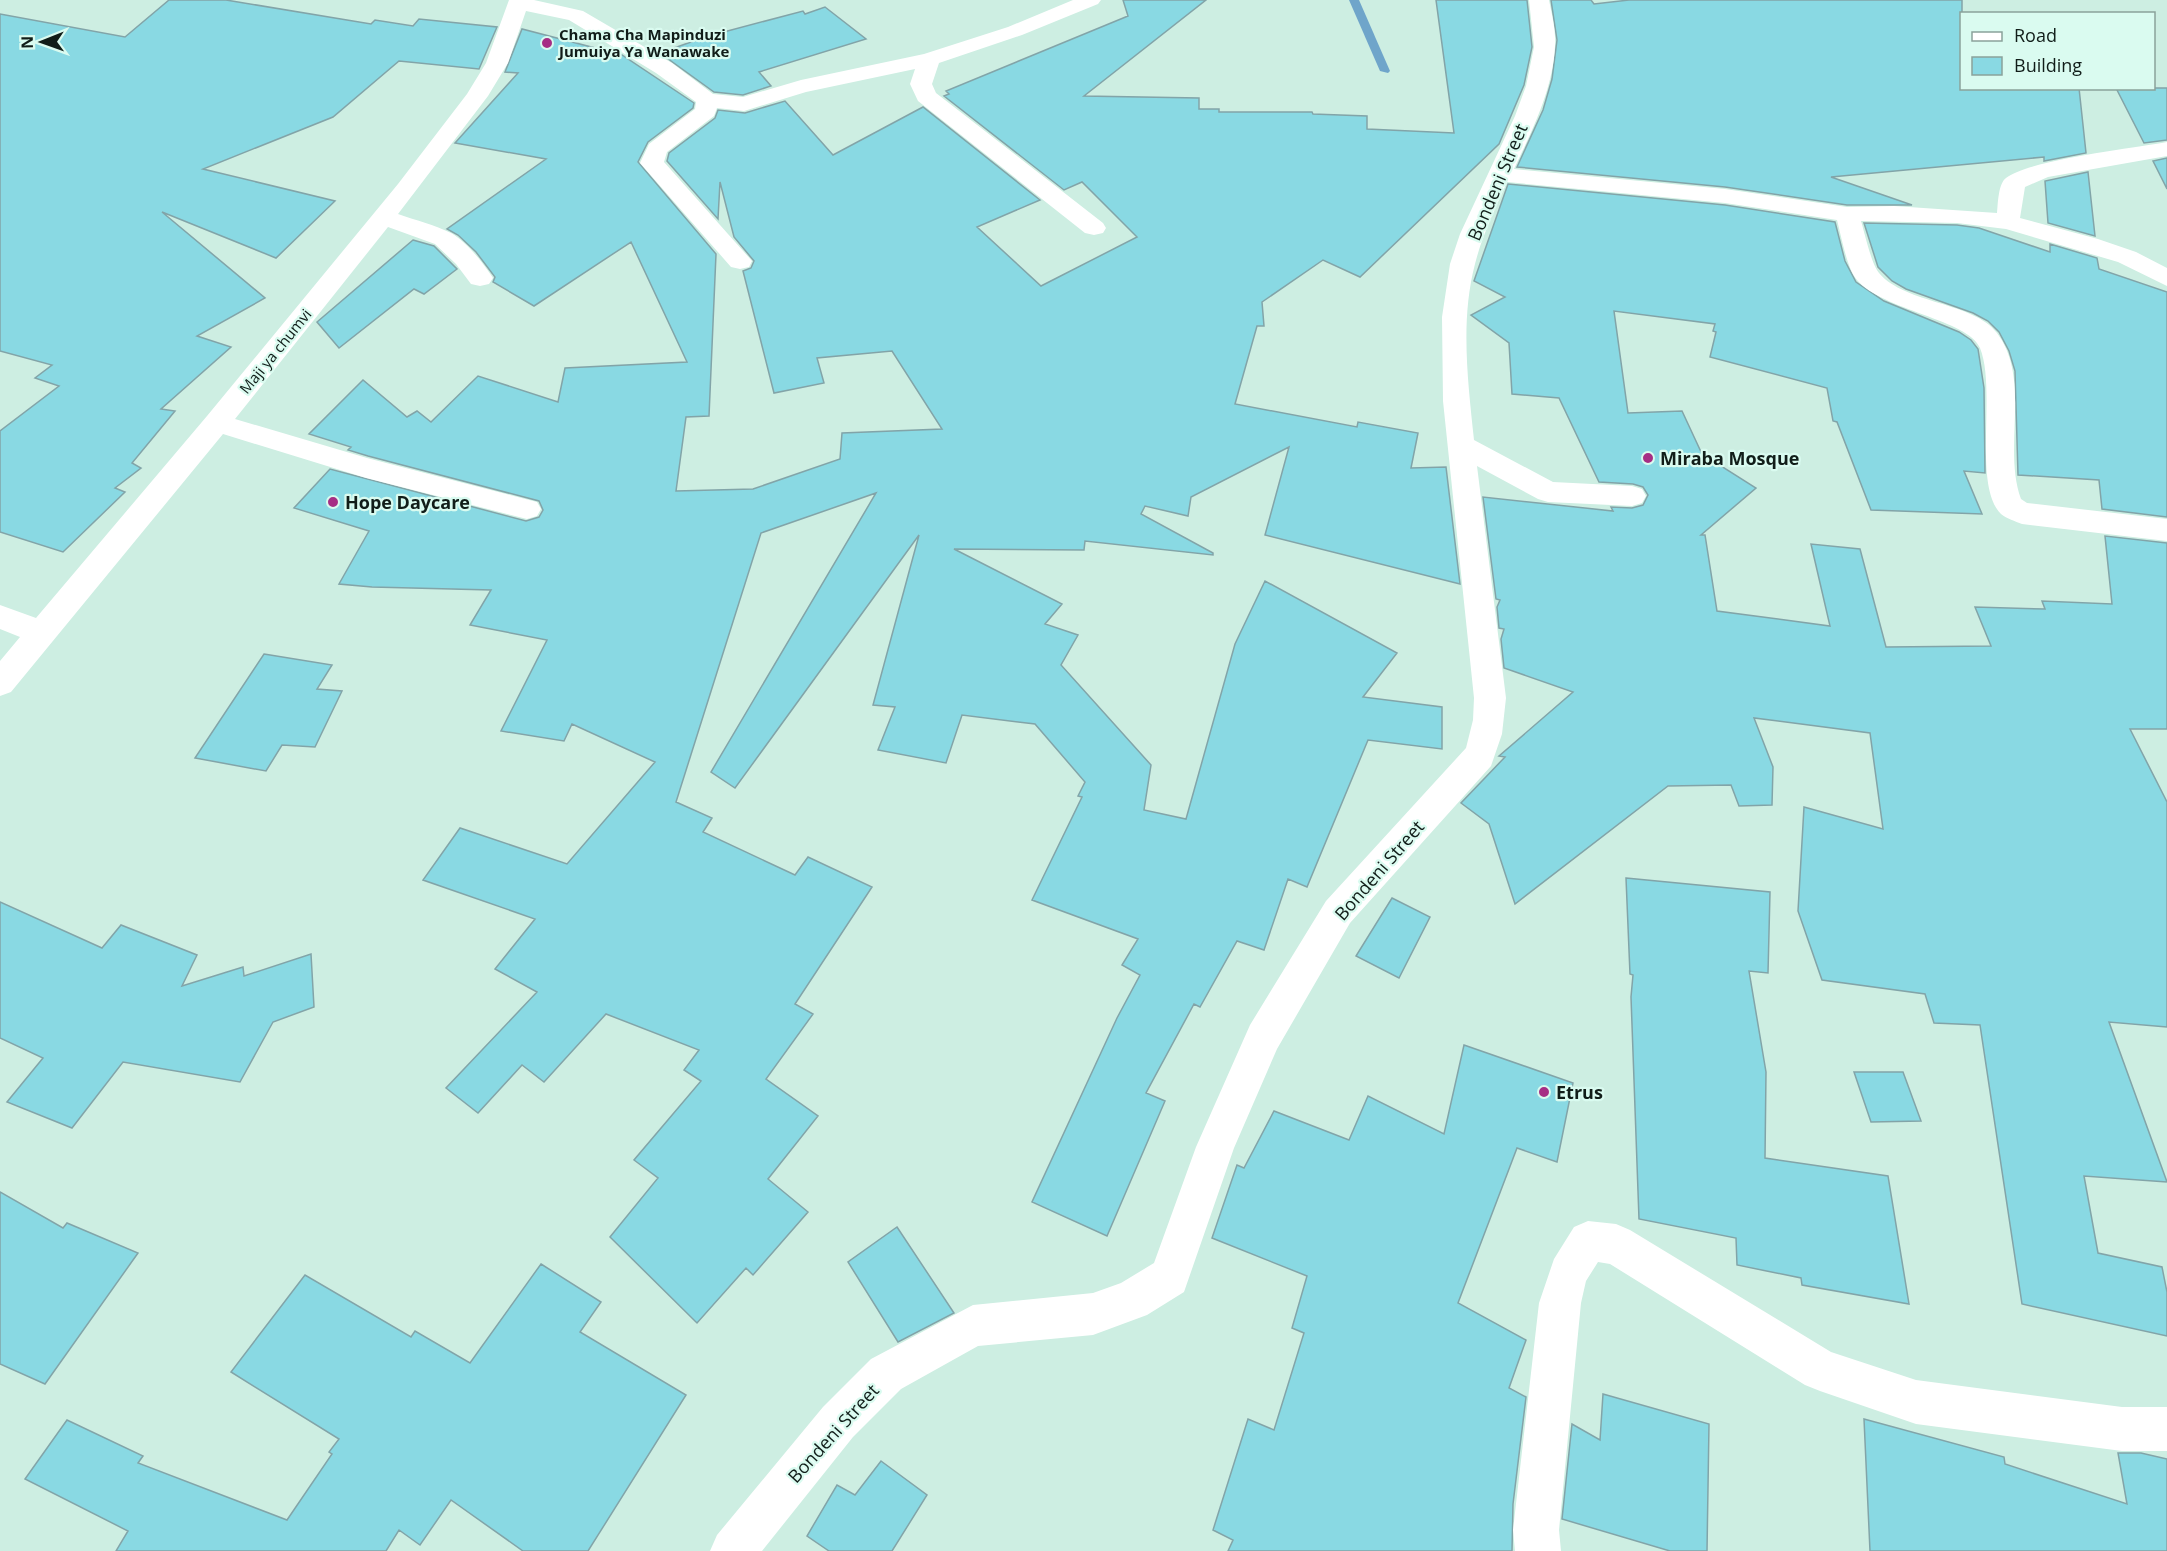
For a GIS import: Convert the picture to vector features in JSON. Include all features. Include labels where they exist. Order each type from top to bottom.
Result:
[{"type":"street","points":[[519,2],[576,15],[664,68],[707,100],[744,104],[801,87],[929,59],[1015,32],[1091,0]]},
{"type":"street","name":"Bondeni Street","points":[[733,1551],[838,1422],[886,1374],[973,1326],[1093,1314],[1132,1300],[1169,1278],[1215,1147],[1263,1038],[1338,912],[1479,756],[1487,737],[1491,715],[1454,386],[1456,295],[1470,243],[1534,93],[1545,53],[1539,0]]},
{"type":"street","name":"Maji ya chumvi","points":[[0,683],[217,423],[477,96],[496,63],[519,2]]},
{"type":"street","points":[[929,59],[921,84],[926,96],[1094,228]]},
{"type":"street","points":[[707,100],[706,111],[657,149],[652,163],[740,261]]},
{"type":"street","points":[[2007,222],[2014,183],[2042,171],[2167,149]]},
{"type":"street","points":[[1498,174],[1725,196],[1847,214],[1905,213],[2007,222],[2089,244],[2127,257],[2167,278]]},
{"type":"street","points":[[1847,214],[1866,275],[1872,282],[1890,294],[1974,326],[1986,336],[1993,346],[2000,389],[2002,483],[2013,509],[2022,513],[2167,530]]},
{"type":"street","points":[[382,217],[444,239],[465,259],[480,278]]},
{"type":"street","points":[[217,423],[366,468],[527,509]]},
{"type":"street","points":[[1461,445],[1548,492],[1632,496]]},
{"type":"street","points":[[0,617],[42,633]]},
{"type":"street","points":[[1538,1551],[1536,1530],[1560,1303],[1568,1273],[1588,1241],[1616,1244],[1820,1370],[1905,1399],[1988,1413],[2122,1430],[2167,1429]]},
{"type":"building","points":[[169,0],[226,0],[371,24],[375,20],[413,26],[419,19],[497,27],[479,69],[399,61],[333,117],[203,169],[335,201],[276,258],[162,212],[265,298],[197,336],[231,347],[161,409],[175,411],[132,463],[141,468],[115,488],[125,492],[63,552],[0,532],[0,431],[59,386],[35,378],[52,365],[0,351],[0,14],[125,37]]},
{"type":"building","points":[[1123,0],[1206,0],[1084,96],[1199,98],[1199,109],[1219,109],[1219,112],[1312,112],[1313,114],[1367,116],[1367,129],[1454,133],[1436,0],[1527,0],[1532,47],[1524,85],[1499,144],[1360,277],[1323,260],[1262,302],[1264,326],[1257,326],[1235,404],[1357,427],[1358,422],[1418,433],[1411,468],[1446,467],[1460,584],[1265,535],[1289,447],[1191,497],[1188,516],[1145,506],[1141,514],[1213,555],[1085,541],[1084,550],[954,549],[1062,604],[1045,624],[1078,635],[1061,665],[1151,765],[1144,810],[1186,819],[1235,644],[1265,581],[1397,653],[1363,697],[1442,707],[1442,749],[1368,740],[1307,887],[1288,879],[1264,950],[1237,941],[1200,1007],[1194,1004],[1146,1093],[1165,1101],[1107,1236],[1032,1202],[1117,1018],[1140,975],[1122,965],[1138,939],[1032,900],[1082,797],[1078,796],[1085,782],[1035,724],[962,715],[946,763],[878,750],[895,707],[873,705],[919,535],[735,788],[711,772],[876,493],[761,533],[676,802],[712,818],[703,832],[795,875],[808,857],[872,887],[795,1004],[813,1014],[766,1079],[818,1116],[768,1179],[808,1212],[753,1275],[746,1268],[697,1323],[610,1237],[658,1178],[634,1160],[701,1081],[684,1070],[699,1050],[606,1014],[544,1082],[522,1065],[478,1113],[446,1088],[537,992],[495,969],[535,919],[423,880],[460,828],[567,864],[655,762],[572,724],[564,741],[501,731],[547,640],[470,625],[491,590],[339,584],[369,531],[294,508],[330,469],[526,521],[539,517],[543,510],[539,501],[368,456],[348,450],[351,447],[309,434],[363,380],[407,417],[417,411],[431,422],[478,376],[558,402],[565,368],[687,362],[631,242],[534,306],[493,282],[495,277],[476,252],[458,235],[447,229],[546,159],[455,143],[518,73],[505,72],[522,29],[622,55],[694,103],[693,108],[648,142],[638,162],[716,254],[709,416],[686,417],[676,491],[753,489],[840,459],[842,433],[942,429],[892,351],[817,358],[824,383],[774,393],[743,271],[751,268],[754,261],[734,237],[720,182],[718,219],[667,161],[669,153],[715,118],[718,110],[745,113],[785,101],[833,155],[923,107],[1040,200],[977,227],[1041,286],[1137,237],[1082,182],[1064,190],[944,96],[949,94],[946,91],[1128,16]]},
{"type":"building","points":[[1551,0],[1591,0],[1594,4],[1629,0],[1962,0],[1960,90],[2079,90],[2086,153],[2044,161],[2044,157],[1831,177],[1912,205],[1847,205],[1725,187],[1517,167],[1543,110],[1552,79],[1557,40]]},
{"type":"building","points":[[825,7],[866,39],[759,72],[771,86],[743,95],[714,92],[660,53],[705,37],[803,11],[805,14]]},
{"type":"building","points":[[2167,88],[2167,140],[2144,143],[2117,90]]},
{"type":"building","points":[[2167,158],[2167,189],[2153,161]]},
{"type":"building","points":[[2088,172],[2095,236],[2048,223],[2045,181]]},
{"type":"building","points":[[1508,184],[1725,205],[1835,222],[1845,261],[1856,282],[1884,301],[1959,332],[1971,340],[1978,349],[1984,388],[1985,473],[1964,471],[1982,514],[1871,510],[1837,422],[1833,421],[1827,388],[1710,357],[1716,332],[1713,331],[1715,324],[1614,311],[1628,413],[1682,411],[1702,454],[1756,488],[1701,535],[1705,535],[1717,611],[1830,626],[1811,544],[1860,549],[1886,647],[1991,646],[1975,607],[2045,609],[2042,601],[2112,604],[2105,536],[2167,543],[2167,729],[2130,729],[2167,802],[2167,1027],[2109,1022],[2167,1182],[2084,1176],[2098,1253],[2162,1267],[2167,1292],[2167,1336],[2022,1304],[1980,1025],[1934,1023],[1925,994],[1822,980],[1798,911],[1804,807],[1883,829],[1870,733],[1754,718],[1773,767],[1772,805],[1739,806],[1731,785],[1668,786],[1515,904],[1489,824],[1461,803],[1505,757],[1499,756],[1573,692],[1504,668],[1501,639],[1504,629],[1499,628],[1497,607],[1500,600],[1496,599],[1483,497],[1613,511],[1611,507],[1632,508],[1643,505],[1648,495],[1643,487],[1633,484],[1599,482],[1559,398],[1512,394],[1509,343],[1471,315],[1505,297],[1474,281]]},
{"type":"building","points":[[1864,223],[1957,225],[1979,228],[2050,252],[2050,244],[2097,258],[2099,269],[2167,292],[2167,517],[2102,509],[2099,480],[2018,475],[2015,371],[2009,351],[1999,332],[1988,321],[1973,313],[1906,289],[1892,281],[1878,267]]},
{"type":"building","points":[[413,240],[434,246],[457,269],[424,294],[414,289],[339,348],[317,322]]},
{"type":"building","points":[[264,654],[332,665],[317,689],[342,691],[315,747],[282,745],[266,771],[195,758]]},
{"type":"building","points":[[1626,878],[1770,892],[1768,973],[1749,971],[1766,1072],[1765,1158],[1888,1176],[1909,1304],[1802,1285],[1801,1278],[1737,1265],[1736,1238],[1639,1219],[1631,997],[1633,975],[1630,974]]},
{"type":"building","points":[[1392,898],[1430,917],[1399,978],[1356,956]]},
{"type":"building","points":[[0,902],[102,948],[121,925],[197,955],[182,986],[243,967],[244,976],[311,954],[314,1007],[273,1022],[240,1082],[123,1062],[72,1128],[7,1102],[43,1058],[0,1038]]},
{"type":"building","points":[[1464,1045],[1573,1083],[1557,1162],[1517,1148],[1458,1303],[1526,1340],[1509,1388],[1526,1397],[1513,1504],[1512,1551],[1228,1551],[1233,1540],[1213,1530],[1248,1419],[1274,1430],[1304,1333],[1292,1328],[1307,1276],[1212,1238],[1237,1165],[1244,1168],[1274,1111],[1349,1140],[1368,1096],[1444,1134]]},
{"type":"building","points":[[1854,1072],[1903,1072],[1921,1121],[1871,1122]]},
{"type":"building","points":[[0,1192],[63,1228],[67,1223],[138,1253],[45,1384],[0,1364]]},
{"type":"building","points":[[897,1227],[954,1313],[898,1342],[848,1262]]},
{"type":"building","points":[[541,1264],[601,1302],[580,1332],[686,1395],[588,1551],[523,1551],[451,1500],[420,1545],[399,1530],[386,1551],[116,1551],[128,1531],[25,1479],[67,1420],[143,1456],[138,1463],[287,1520],[332,1454],[329,1452],[339,1439],[231,1372],[305,1275],[411,1337],[415,1331],[470,1363]]},
{"type":"building","points":[[1603,1394],[1709,1424],[1707,1551],[1670,1551],[1562,1519],[1572,1424],[1600,1440]]},
{"type":"building","points":[[1864,1419],[2004,1457],[2005,1464],[2127,1504],[2118,1453],[2141,1453],[2167,1459],[2167,1551],[1870,1551]]},
{"type":"building","points":[[881,1461],[927,1495],[892,1551],[829,1551],[807,1536],[837,1485],[855,1495]]},
{"type":"waterway","points":[[1354,0],[1385,71]]},
{"type":"place","name":"Chama Cha Mapinduzi Jumuiya Ya Wanawake","points":[[547,43]]},
{"type":"place","name":"Miraba Mosque","points":[[1648,458]]},
{"type":"place","name":"Hope Daycare","points":[[333,502]]},
{"type":"place","name":"Etrus","points":[[1544,1092]]}]
